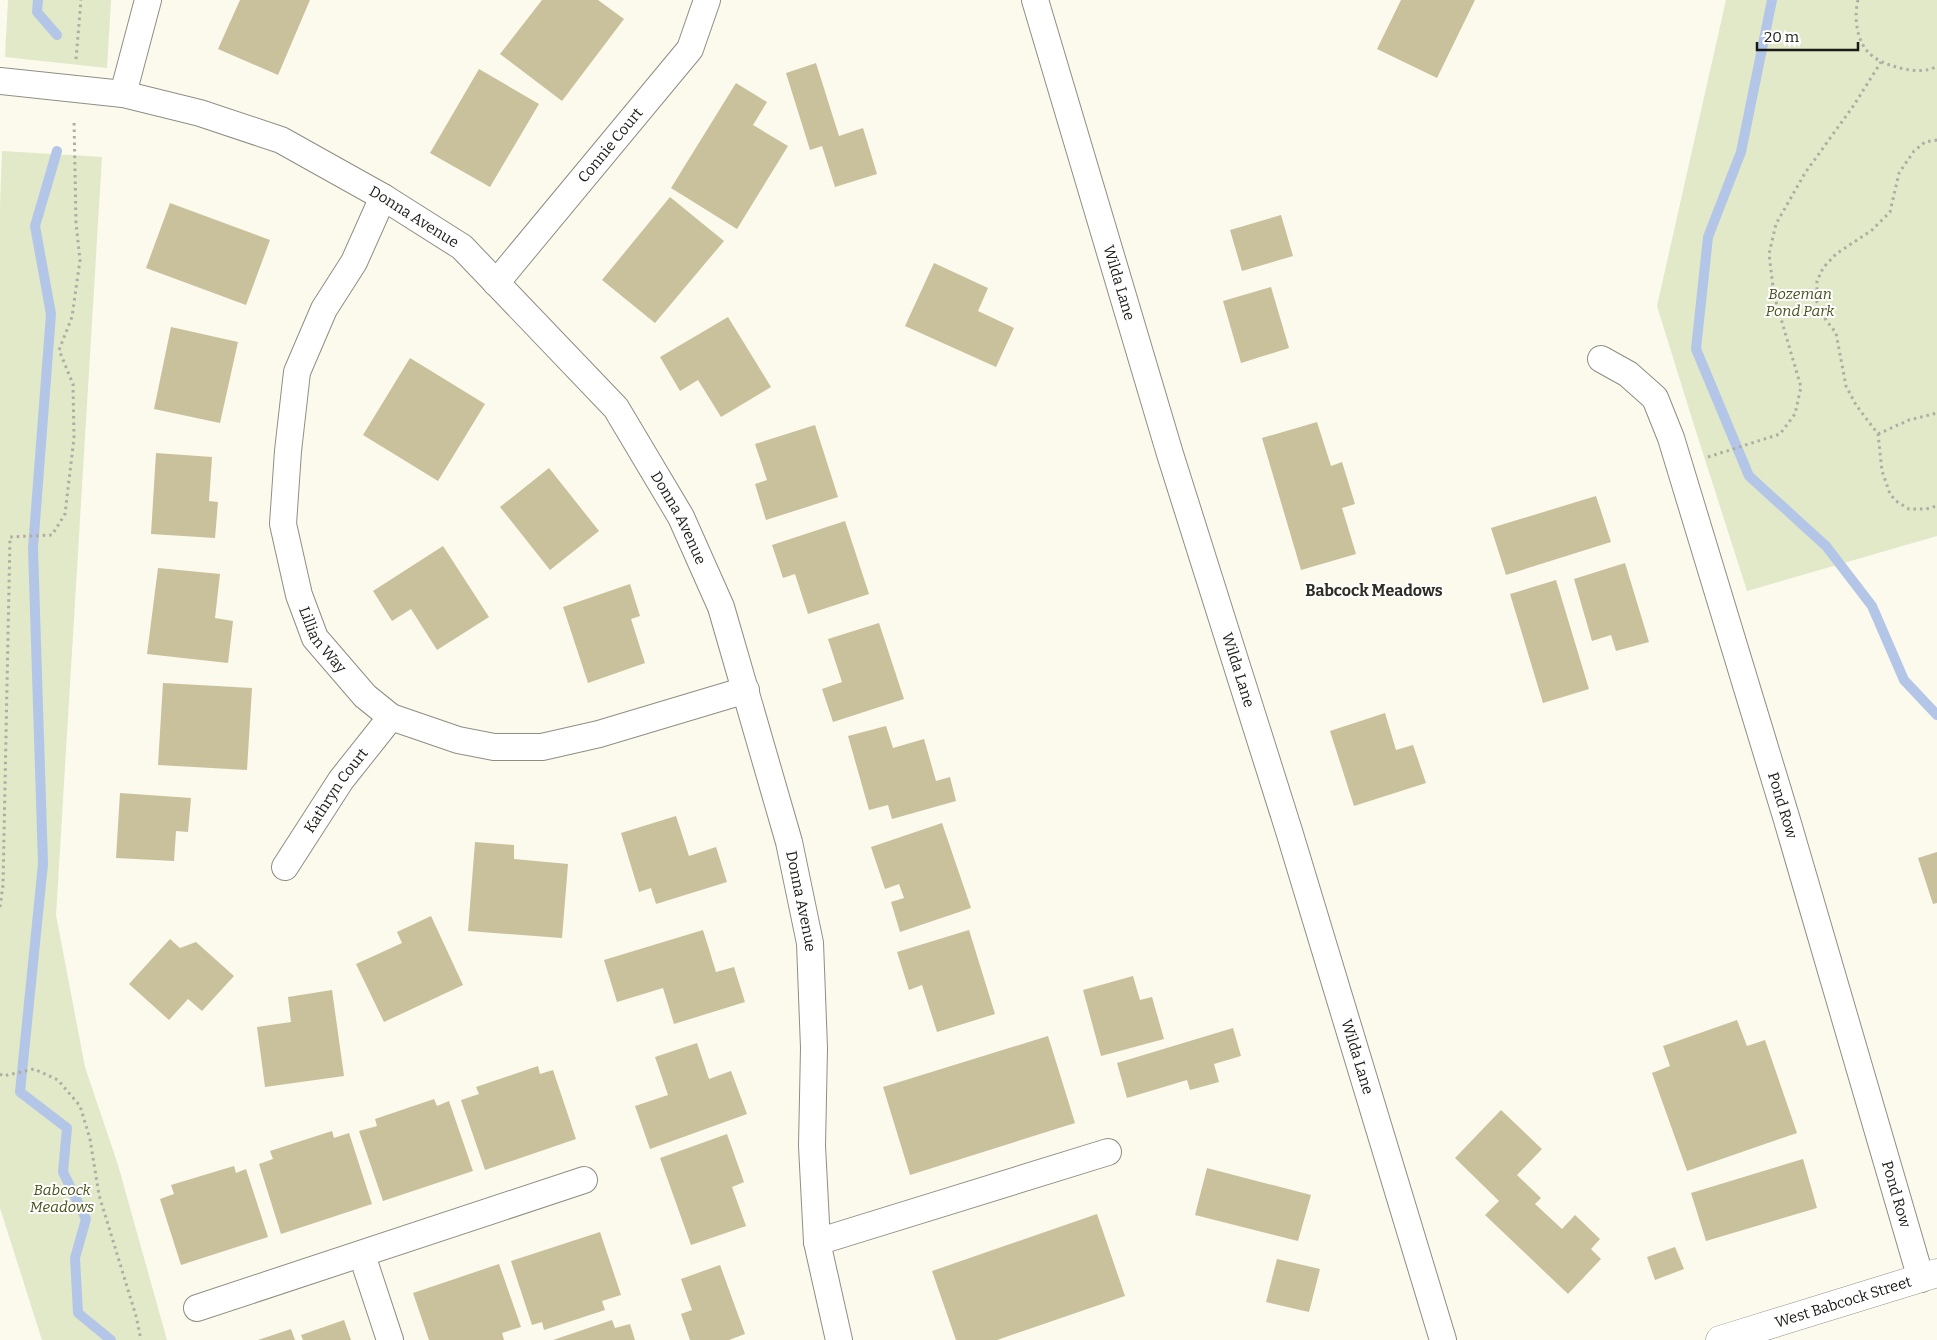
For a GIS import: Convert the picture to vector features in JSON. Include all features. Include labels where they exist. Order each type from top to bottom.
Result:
[{"type":"street","points":[[123,94],[148,0]]},
{"type":"street","name":"Connie Court","points":[[496,283],[690,49],[708,0]]},
{"type":"street","name":"Wilda Lane","points":[[1035,0],[1170,454],[1289,831],[1443,1340]]},
{"type":"street","name":"Donna Avenue","points":[[0,81],[123,94],[200,113],[281,140],[383,197],[462,247],[616,408],[681,518],[721,607],[789,842],[810,943],[814,1048],[812,1146],[817,1242],[839,1340]]},
{"type":"street","name":"Lillian Way","points":[[383,197],[354,262],[324,309],[297,372],[288,450],[283,524],[299,595],[316,638],[364,696],[391,717],[458,740],[494,747],[542,747],[599,734],[746,690]]},
{"type":"street","name":"Pond Row","points":[[1601,359],[1628,374],[1655,398],[1671,438],[1929,1276]]},
{"type":"street","name":"Kathryn Court","points":[[285,867],[341,780],[391,717]]},
{"type":"street","points":[[817,1242],[1108,1152]]},
{"type":"street","points":[[197,1308],[584,1180]]},
{"type":"street","points":[[362,1255],[390,1340]]},
{"type":"street","name":"West Babcock Street","points":[[1720,1340],[1929,1276]]},
{"type":"path","points":[[0,907],[4,886],[10,537],[52,535],[65,514],[74,438],[73,384],[58,350],[72,317],[80,260],[76,223],[74,88],[81,0]]},
{"type":"path","points":[[1858,0],[1856,24],[1867,52],[1881,62],[1912,70],[1932,69],[1937,66]]},
{"type":"path","points":[[1729,451],[1780,434],[1795,414],[1801,387],[1774,295],[1769,254],[1776,224],[1805,174],[1854,105],[1881,62]]},
{"type":"path","points":[[1937,140],[1925,142],[1914,151],[1899,173],[1890,212],[1872,230],[1836,254],[1823,268],[1818,281],[1817,302],[1826,320],[1836,333],[1846,386],[1856,405],[1878,434],[1882,470],[1886,485],[1896,501],[1909,509],[1926,509],[1937,506]]},
{"type":"path","points":[[1878,434],[1909,420],[1937,413]]},
{"type":"path","points":[[2,1075],[34,1069],[58,1080],[80,1106],[90,1139],[99,1194],[136,1316],[141,1340]]},
{"type":"green space","points":[[8,0],[111,0],[107,68],[5,57]]},
{"type":"green space","name":"Bozeman Pond Park","points":[[1726,0],[1937,0],[1937,536],[1747,591],[1657,306]]},
{"type":"green space","name":"Babcock Meadows","points":[[2,151],[102,157],[56,915],[85,1067],[118,1165],[167,1340],[42,1340],[0,1208],[0,207]]},
{"type":"building","points":[[240,0],[310,0],[278,75],[218,49]]},
{"type":"building","points":[[542,0],[598,0],[624,19],[562,101],[500,54]]},
{"type":"building","points":[[1401,0],[1475,0],[1437,78],[1377,49]]},
{"type":"building","points":[[816,63],[839,136],[863,128],[877,174],[835,187],[822,146],[810,150],[786,73]]},
{"type":"building","points":[[479,69],[539,104],[490,187],[430,153]]},
{"type":"building","points":[[736,83],[767,102],[753,125],[788,146],[737,229],[671,188]]},
{"type":"building","points":[[670,197],[724,241],[655,323],[602,280]]},
{"type":"building","points":[[170,203],[270,240],[246,305],[146,268]]},
{"type":"building","points":[[1281,215],[1293,256],[1242,271],[1230,230]]},
{"type":"building","points":[[934,263],[988,288],[978,311],[1014,328],[996,367],[905,326]]},
{"type":"building","points":[[1271,287],[1289,348],[1241,363],[1223,301]]},
{"type":"building","points":[[728,317],[771,387],[721,417],[698,380],[680,391],[660,357]]},
{"type":"building","points":[[171,327],[238,342],[220,423],[154,409]]},
{"type":"building","points":[[410,358],[485,404],[438,481],[363,435]]},
{"type":"building","points":[[1317,422],[1331,466],[1342,462],[1355,504],[1342,508],[1356,554],[1301,570],[1262,438]]},
{"type":"building","points":[[815,425],[838,497],[766,520],[755,484],[767,480],[755,444]]},
{"type":"building","points":[[156,453],[212,457],[209,501],[218,502],[215,538],[151,534]]},
{"type":"building","points":[[549,468],[599,531],[550,570],[500,507]]},
{"type":"building","points":[[1596,496],[1611,542],[1506,575],[1491,528]]},
{"type":"building","points":[[845,521],[869,594],[808,614],[795,574],[783,578],[772,545]]},
{"type":"building","points":[[443,546],[489,617],[437,650],[411,609],[392,621],[373,591]]},
{"type":"building","points":[[1625,563],[1649,642],[1616,651],[1611,635],[1592,641],[1574,579]]},
{"type":"building","points":[[158,568],[220,574],[215,618],[233,621],[228,663],[147,654]]},
{"type":"building","points":[[1556,580],[1589,689],[1543,703],[1510,594]]},
{"type":"building","points":[[630,584],[640,616],[631,619],[645,663],[588,683],[563,607]]},
{"type":"building","points":[[879,623],[904,699],[833,722],[822,689],[842,682],[828,639]]},
{"type":"building","points":[[163,683],[252,688],[247,770],[158,765]]},
{"type":"building","points":[[1385,713],[1396,750],[1413,745],[1426,783],[1354,806],[1330,731]]},
{"type":"building","points":[[886,726],[893,748],[924,739],[936,781],[950,777],[956,801],[892,819],[888,805],[869,810],[848,736]]},
{"type":"building","points":[[120,793],[191,798],[188,832],[176,831],[174,861],[116,858]]},
{"type":"building","points":[[676,816],[689,856],[716,847],[727,882],[656,904],[651,888],[639,892],[621,833]]},
{"type":"building","points":[[942,823],[971,908],[900,932],[891,902],[904,898],[899,884],[885,889],[871,847]]},
{"type":"building","points":[[475,842],[514,845],[514,859],[568,864],[562,938],[468,931]]},
{"type":"building","points":[[1937,852],[1937,903],[1933,904],[1918,858]]},
{"type":"building","points":[[431,916],[463,985],[384,1022],[356,964],[402,943],[397,932]]},
{"type":"building","points":[[703,930],[716,972],[734,967],[745,1002],[674,1024],[663,988],[617,1002],[604,960]]},
{"type":"building","points":[[969,930],[995,1014],[937,1032],[922,985],[909,990],[897,952]]},
{"type":"building","points":[[170,939],[180,948],[196,942],[234,976],[202,1011],[188,999],[169,1020],[129,984]]},
{"type":"building","points":[[1133,976],[1140,1000],[1152,997],[1164,1039],[1101,1056],[1083,990]]},
{"type":"building","points":[[332,990],[344,1076],[265,1087],[257,1027],[291,1022],[288,997]]},
{"type":"building","points":[[1737,1020],[1747,1046],[1765,1040],[1797,1133],[1687,1171],[1652,1073],[1670,1066],[1663,1046]]},
{"type":"building","points":[[1233,1028],[1241,1056],[1214,1064],[1219,1082],[1190,1090],[1187,1080],[1127,1098],[1117,1063]]},
{"type":"building","points":[[1048,1036],[1075,1123],[910,1175],[883,1087]]},
{"type":"building","points":[[697,1043],[709,1079],[731,1071],[747,1114],[650,1149],[635,1106],[668,1095],[655,1057]]},
{"type":"building","points":[[538,1066],[540,1074],[553,1070],[576,1139],[485,1170],[461,1100],[479,1094],[476,1087]]},
{"type":"building","points":[[434,1099],[437,1106],[449,1101],[473,1171],[383,1201],[359,1131],[377,1126],[375,1119]]},
{"type":"building","points":[[1501,1110],[1542,1149],[1517,1175],[1541,1198],[1535,1204],[1562,1229],[1575,1215],[1600,1239],[1591,1249],[1601,1259],[1568,1294],[1485,1215],[1499,1201],[1455,1158]]},
{"type":"building","points":[[332,1131],[334,1138],[349,1133],[372,1204],[281,1234],[259,1164],[273,1159],[270,1151]]},
{"type":"building","points":[[727,1134],[744,1182],[732,1187],[746,1226],[691,1245],[660,1158]]},
{"type":"building","points":[[1803,1159],[1817,1208],[1706,1241],[1691,1193]]},
{"type":"building","points":[[234,1166],[236,1173],[246,1169],[268,1237],[181,1265],[160,1199],[174,1194],[171,1185]]},
{"type":"building","points":[[1207,1168],[1311,1195],[1298,1241],[1195,1215]]},
{"type":"building","points":[[1097,1214],[1125,1296],[997,1340],[956,1340],[932,1271]]},
{"type":"building","points":[[600,1232],[621,1295],[602,1301],[605,1310],[544,1330],[542,1322],[532,1325],[511,1261]]},
{"type":"building","points":[[1675,1247],[1684,1269],[1655,1280],[1647,1257]]},
{"type":"building","points":[[1277,1259],[1320,1269],[1309,1312],[1266,1302]]},
{"type":"building","points":[[499,1264],[521,1327],[502,1333],[504,1340],[429,1340],[413,1293]]},
{"type":"building","points":[[720,1265],[745,1334],[729,1340],[690,1340],[681,1314],[692,1310],[681,1279]]},
{"type":"building","points":[[344,1320],[351,1340],[303,1340],[301,1335]]},
{"type":"building","points":[[612,1320],[615,1328],[630,1324],[635,1340],[553,1340]]},
{"type":"building","points":[[291,1329],[295,1340],[258,1340]]},
{"type":"waterway","points":[[38,0],[37,12],[57,35]]},
{"type":"waterway","points":[[1772,0],[1741,152],[1708,237],[1696,349],[1749,476],[1826,546],[1872,606],[1904,680],[1937,715]]},
{"type":"waterway","points":[[57,151],[35,226],[51,314],[33,548],[43,864],[20,1092],[67,1128],[63,1172],[86,1219],[75,1258],[78,1313],[111,1340]]},
{"type":"district","name":"Babcock Meadows","points":[[1374,590]]}]
